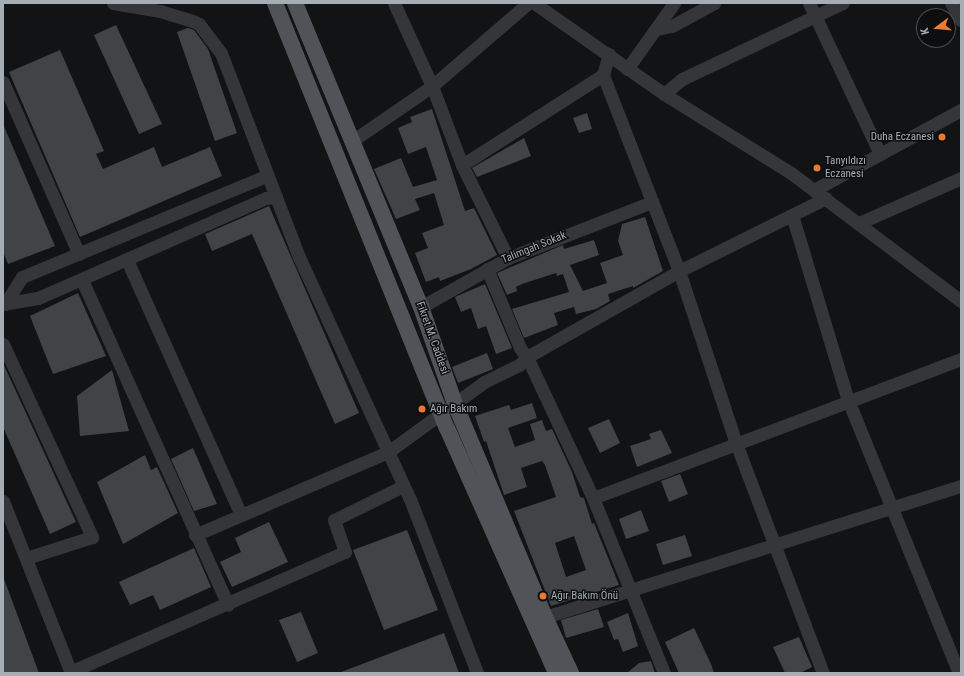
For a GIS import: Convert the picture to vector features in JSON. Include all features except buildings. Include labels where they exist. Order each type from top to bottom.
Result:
[{"type":"main road","points":[[275,3],[441,414],[556,673]]},
{"type":"main road","name":"Fikret M. Caddesi","points":[[295,3],[421,308],[455,404],[545,617],[571,673]]},
{"type":"street","points":[[113,3],[160,11],[199,24],[221,53],[299,257],[404,486],[477,673]]},
{"type":"street","points":[[394,3],[432,86],[462,165],[508,258]]},
{"type":"street","points":[[352,141],[432,86],[528,3]]},
{"type":"street","points":[[534,3],[609,54],[627,69],[664,94],[826,198],[961,301]]},
{"type":"street","points":[[627,69],[674,3]]},
{"type":"street","points":[[656,29],[672,26],[714,3]]},
{"type":"street","points":[[809,3],[880,154]]},
{"type":"street","points":[[664,94],[682,79],[843,3]]},
{"type":"street","points":[[952,3],[961,20]]},
{"type":"street","points":[[609,54],[603,75],[679,271],[736,443],[775,542],[823,673]]},
{"type":"street","points":[[462,165],[603,75]]},
{"type":"street","points":[[3,82],[79,254]]},
{"type":"street","points":[[814,190],[961,110]]},
{"type":"street","points":[[4,302],[22,277],[268,175]]},
{"type":"street","points":[[859,223],[961,178]]},
{"type":"street","points":[[4,302],[38,298],[128,260],[266,198],[276,197]]},
{"type":"street","points":[[195,535],[388,452],[484,382],[519,365],[527,357],[679,271],[826,198]]},
{"type":"street","name":"Talimgah Sokak","points":[[421,308],[487,268],[508,258],[652,202]]},
{"type":"street","points":[[792,215],[848,400],[959,673]]},
{"type":"street","points":[[128,260],[241,515]]},
{"type":"street","points":[[487,268],[520,348],[527,357],[593,498],[664,673]]},
{"type":"street","points":[[82,280],[195,535],[228,605]]},
{"type":"street","points":[[3,344],[92,537],[26,558]]},
{"type":"street","points":[[593,498],[848,400],[961,359]]},
{"type":"street","points":[[3,502],[70,673],[228,605],[345,552],[334,520],[404,486]]},
{"type":"street","points":[[545,617],[775,542],[961,486]]},
{"type":"place","name":"Duha Eczanesi","points":[[942,137]]},
{"type":"place","name":"Tanyıldızı Eczanesi","points":[[817,168]]},
{"type":"place","name":"Ağır Bakım","points":[[422,409]]},
{"type":"place","name":"Ağır Bakım Önü","points":[[543,596]]}]
